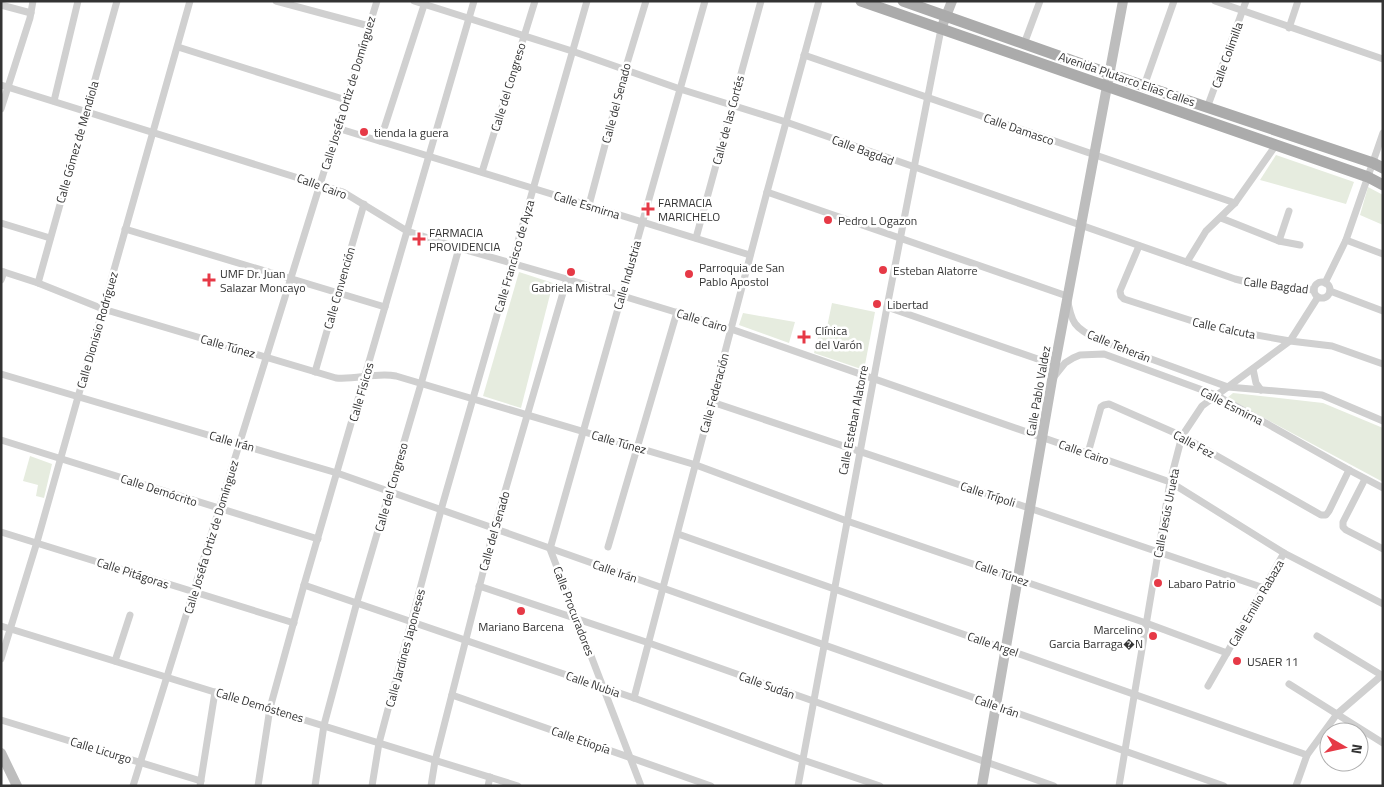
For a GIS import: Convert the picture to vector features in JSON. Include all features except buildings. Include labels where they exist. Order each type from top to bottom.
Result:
[{"type":"main road","name":"Avenida Plutarco Elías Calles","points":[[861,1],[1276,145],[1383,185]]},
{"type":"main road","name":"Avenida Plutarco Elías Calles","points":[[903,1],[1378,166]]},
{"type":"street","points":[[1,109],[5,86],[34,1]]},
{"type":"street","points":[[54,101],[78,1]]},
{"type":"street","name":"Calle Gómez de Mendiola","points":[[38,283],[117,1]]},
{"type":"street","name":"Calle Dionisio Rodríguez","points":[[1,659],[61,459],[190,1]]},
{"type":"street","name":"Calle Joséfa Ortiz de Domínguez","points":[[133,786],[377,1]]},
{"type":"street","name":"Calle Bagdad","points":[[414,1],[425,3],[680,89],[786,122],[1235,279],[1259,285],[1316,294]]},
{"type":"street","name":"Calle Físicos","points":[[258,786],[270,708],[474,1]]},
{"type":"street","name":"Calle del Congreso","points":[[482,172],[535,1]]},
{"type":"street","name":"Calle Francisco de Ayza","points":[[441,510],[587,1]]},
{"type":"street","name":"Calle del Senado","points":[[589,205],[625,70],[646,1]]},
{"type":"street","name":"Calle Industria","points":[[550,549],[704,1]]},
{"type":"street","name":"Calle de las Cortés","points":[[696,238],[761,1]]},
{"type":"street","name":"Calle Federación","points":[[634,698],[750,255],[819,1]]},
{"type":"street","name":"Calle Esteban Alatorre","points":[[798,786],[846,521],[941,29],[952,1]]},
{"type":"street","points":[[1024,44],[1040,1]]},
{"type":"street","name":"Calle Pablo Valdez","points":[[982,786],[1067,296],[1123,1]]},
{"type":"street","points":[[1144,86],[1174,1]]},
{"type":"street","points":[[1215,1],[1383,59]]},
{"type":"street","name":"Calle Colimilla","points":[[1208,108],[1246,1]]},
{"type":"street","points":[[1289,28],[1298,1]]},
{"type":"street","points":[[280,2],[369,26]]},
{"type":"street","points":[[380,141],[425,3]]},
{"type":"street","points":[[1,5],[31,13]]},
{"type":"street","points":[[178,47],[346,100]]},
{"type":"street","name":"Calle Damasco","points":[[804,55],[1235,203]]},
{"type":"street","name":"Calle Cairo","points":[[5,86],[320,184],[343,192],[407,231],[731,329],[1170,482],[1284,553],[1383,604]]},
{"type":"street","name":"Calle Esmirna","points":[[337,128],[750,255]]},
{"type":"street","points":[[1325,283],[1346,240],[1368,178],[1378,166],[1383,133]]},
{"type":"street","points":[[1187,262],[1206,231],[1235,203],[1276,145]]},
{"type":"street","points":[[767,192],[1067,296]]},
{"type":"street","name":"Calle Convención","points":[[315,372],[364,204]]},
{"type":"street","points":[[1279,241],[1289,211]]},
{"type":"street","points":[[1221,218],[1279,241],[1300,245]]},
{"type":"street","points":[[1,223],[50,238]]},
{"type":"street","points":[[125,230],[385,307]]},
{"type":"street","points":[[1346,240],[1383,254]]},
{"type":"street","name":"Calle Calcuta","points":[[1139,246],[1120,291],[1124,299],[1211,327],[1338,347],[1383,364]]},
{"type":"street","name":"Calle del Congreso","points":[[315,786],[324,725],[357,602],[459,248]]},
{"type":"street","points":[[1,280],[2,272]]},
{"type":"street","name":"Calle Túnez","points":[[2,272],[38,283],[103,309],[336,378],[354,379],[366,376],[389,375],[696,464],[846,521],[1017,578],[1227,653]]},
{"type":"street","name":"Calle del Senado","points":[[431,786],[435,761],[494,529],[567,279]]},
{"type":"street","points":[[1319,283],[1328,285],[1330,291],[1327,297],[1324,298],[1316,294],[1319,283]]},
{"type":"street","points":[[1330,291],[1383,312]]},
{"type":"street","name":"Calle Jesús Urueta","points":[[1119,786],[1170,482],[1182,436],[1202,406],[1290,340],[1316,294]]},
{"type":"street","name":"Calle Teherán","points":[[1067,296],[1071,320],[1079,330],[1087,334],[1228,387],[1322,395],[1383,421]]},
{"type":"street","points":[[887,307],[1055,365]]},
{"type":"street","points":[[608,547],[677,312]]},
{"type":"street","name":"Calle Esmirna","points":[[1052,380],[1065,363],[1073,358],[1080,355],[1104,354],[1216,394],[1383,488]]},
{"type":"street","points":[[1253,369],[1256,383],[1261,390]]},
{"type":"street","name":"Calle Irán","points":[[1,374],[337,473],[1224,786]]},
{"type":"street","name":"Calle Trípoli","points":[[712,402],[1264,588]]},
{"type":"street","name":"Calle Fez","points":[[1088,453],[1101,407],[1107,404],[1182,436],[1320,514],[1326,515],[1329,511],[1349,470]]},
{"type":"street","name":"Calle Demócrito","points":[[1,440],[318,539]]},
{"type":"street","points":[[1365,479],[1342,527],[1383,549]]},
{"type":"street","name":"Calle Jardines Japoneses","points":[[372,786],[379,743],[441,510]]},
{"type":"street","name":"Calle Pitágoras","points":[[1,532],[294,623]]},
{"type":"street","name":"Calle Argel","points":[[678,534],[1307,755]]},
{"type":"street","name":"Calle Procuradores","points":[[550,549],[641,786]]},
{"type":"street","name":"Calle Emilio Rabaza","points":[[1208,686],[1284,553]]},
{"type":"street","name":"Calle Nubia","points":[[304,585],[634,698],[880,786]]},
{"type":"street","name":"Calle Sudán","points":[[479,586],[649,643],[1054,786]]},
{"type":"street","points":[[115,661],[130,615]]},
{"type":"street","name":"Calle Demóstenes","points":[[1,626],[518,786]]},
{"type":"street","points":[[1296,786],[1307,755],[1336,714],[1382,676],[1317,636]]},
{"type":"street","points":[[1289,684],[1383,743]]},
{"type":"street","points":[[201,783],[215,692]]},
{"type":"street","name":"Calle Etiopía","points":[[452,695],[711,786]]},
{"type":"street","name":"Calle Licurgo","points":[[1,720],[140,762],[201,783]]},
{"type":"street","points":[[1,752],[17,786]]},
{"type":"street","points":[[488,786],[490,777]]},
{"type":"shaded area","points":[[1276,155],[1354,182],[1346,204],[1260,180]]},
{"type":"shaded area","points":[[1368,187],[1383,195],[1383,225],[1360,215]]},
{"type":"shaded area","points":[[519,272],[553,283],[521,408],[483,396]]},
{"type":"shaded area","points":[[832,303],[875,312],[864,370],[814,353],[821,326],[827,327]]},
{"type":"shaded area","points":[[743,313],[795,322],[789,343],[739,325]]},
{"type":"shaded area","points":[[1233,393],[1323,403],[1383,428],[1383,482],[1227,398]]},
{"type":"shaded area","points":[[30,456],[52,464],[44,498],[36,496],[38,485],[23,481]]},
{"type":"place","name":"tienda la guera","points":[[364,132]]},
{"type":"place","name":"FARMACIA MARICHELO","points":[[648,209]]},
{"type":"place","name":"Pedro L Ogazon","points":[[828,220]]},
{"type":"place","name":"FARMACIA PROVIDENCIA","points":[[419,239]]},
{"type":"place","name":"Esteban Alatorre","points":[[883,270]]},
{"type":"place","name":"Gabriela Mistral","points":[[571,272]]},
{"type":"place","name":"Parroquia de San Pablo Apostol","points":[[689,274]]},
{"type":"place","name":"UMF Dr. Juan Salazar Moncayo","points":[[209,280]]},
{"type":"place","name":"Libertad","points":[[877,304]]},
{"type":"place","name":"Clínica del Varón","points":[[804,337]]},
{"type":"place","name":"Labaro Patrio","points":[[1158,583]]},
{"type":"place","name":"Mariano Barcena","points":[[521,611]]},
{"type":"place","name":"Marcelino Garcia Barraga�N","points":[[1153,636]]},
{"type":"place","name":"USAER 11","points":[[1237,661]]}]
